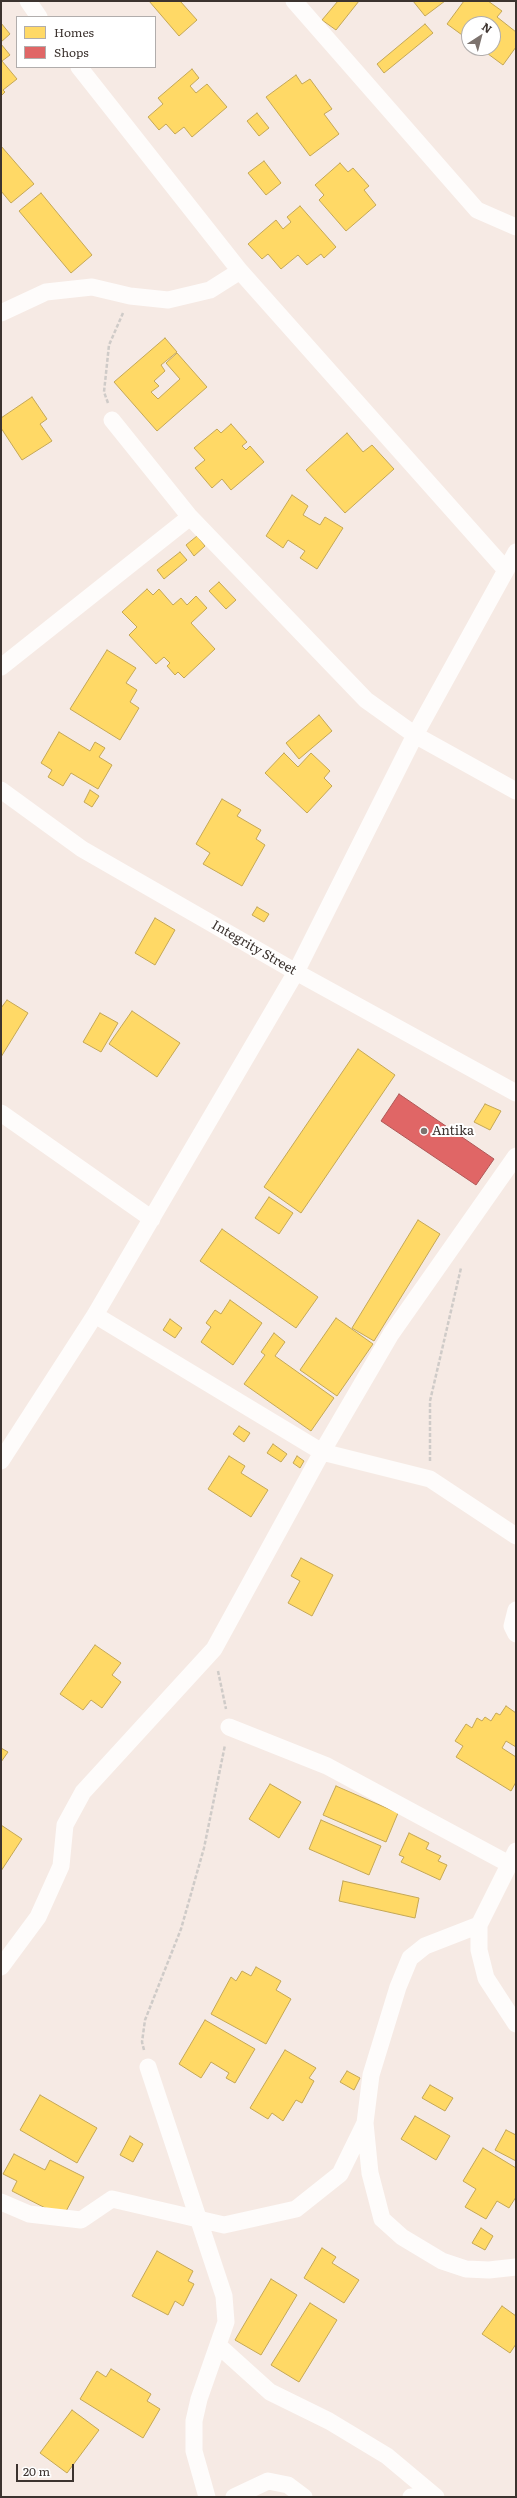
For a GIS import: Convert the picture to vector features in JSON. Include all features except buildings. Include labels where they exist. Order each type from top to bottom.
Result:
[{"type":"street","points":[[28,1],[38,16]]},
{"type":"street","points":[[294,1],[477,210],[516,227]]},
{"type":"street","points":[[80,68],[240,271],[506,570]]},
{"type":"street","points":[[1,313],[46,292],[92,287],[130,296],[168,300],[210,290],[240,271]]},
{"type":"street","points":[[112,420],[190,517],[366,700],[415,735],[516,791]]},
{"type":"street","points":[[1,667],[190,517]]},
{"type":"street","points":[[1,1461],[95,1315],[296,972],[415,735],[516,552]]},
{"type":"street","name":"Integrity Street","points":[[1,790],[82,849],[296,972],[516,1093]]},
{"type":"street","points":[[1,1113],[152,1219]]},
{"type":"street","points":[[1,1967],[38,1917],[61,1866],[66,1825],[83,1792],[214,1649],[322,1452],[391,1334],[516,1156]]},
{"type":"street","points":[[95,1315],[322,1452],[430,1479],[516,1536]]},
{"type":"street","points":[[516,1610],[512,1626],[516,1634]]},
{"type":"street","points":[[229,1727],[327,1766],[513,1857],[479,1925],[479,1950],[486,1978],[516,2024]]},
{"type":"street","points":[[479,1925],[450,1934],[425,1946],[410,1958],[398,1988],[371,2075],[365,2122],[370,2172],[382,2219],[402,2237],[442,2261],[466,2269],[489,2270],[516,2267]]},
{"type":"street","points":[[148,2067],[224,2296],[226,2322],[219,2346],[199,2399],[194,2421],[194,2451],[207,2497]]},
{"type":"street","points":[[1,2202],[29,2214],[81,2220],[112,2199],[224,2225],[296,2209],[340,2174],[365,2122]]},
{"type":"street","points":[[219,2346],[270,2392],[329,2421],[387,2456],[436,2497]]},
{"type":"street","points":[[234,2497],[268,2481],[288,2485],[304,2497]]},
{"type":"street","points":[[411,2497],[430,2497]]},
{"type":"path","points":[[112,420],[104,392],[109,344],[130,296]]},
{"type":"path","points":[[430,1479],[430,1401],[462,1261]]},
{"type":"path","points":[[148,2067],[142,2042],[144,2020],[181,1929],[204,1848],[229,1727],[214,1649]]},
{"type":"place","name":"Antika","points":[[424,1131]]}]
